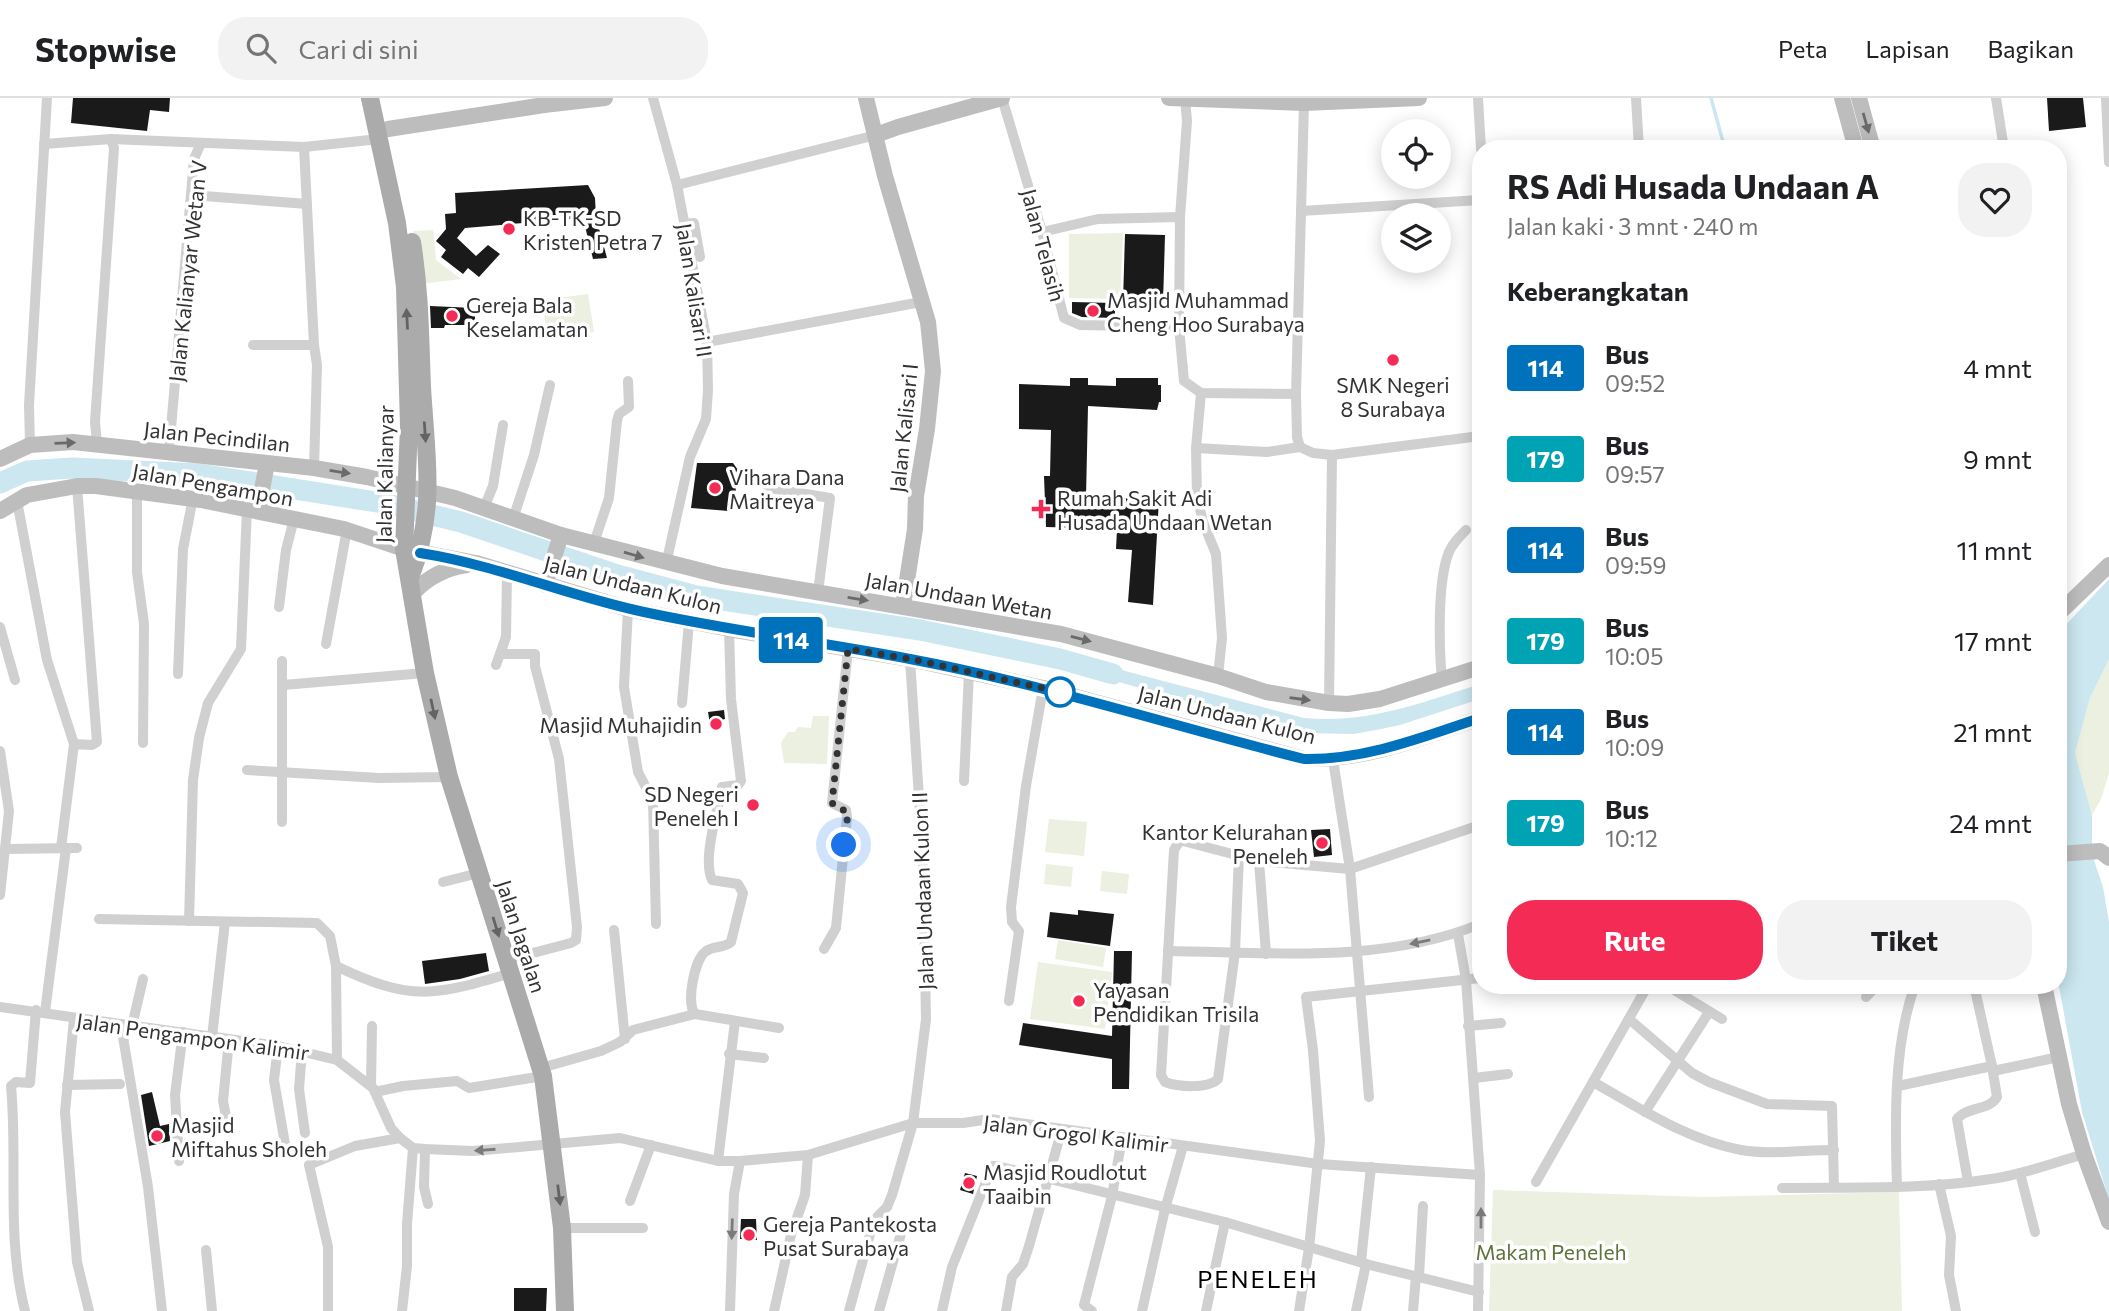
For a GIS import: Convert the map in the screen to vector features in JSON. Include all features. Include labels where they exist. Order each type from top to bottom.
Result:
[{"type":"main road","name":"Jalan Kalianyar","points":[[370,98],[384,134],[408,219],[429,497],[425,528],[412,551]]},
{"type":"main road","name":"Jalan Kalianyar","points":[[382,98],[384,134]]},
{"type":"main road","points":[[384,134],[544,104],[606,98]]},
{"type":"main road","name":"Jalan Kalisari I","points":[[866,98],[928,322],[932,381],[903,606]]},
{"type":"main road","points":[[876,135],[1002,98]]},
{"type":"main road","points":[[1169,98],[1304,103],[1419,98]]},
{"type":"main road","points":[[1842,98],[1854,140]]},
{"type":"main road","points":[[1859,98],[1871,140]]},
{"type":"main road","name":"Jalan Kalianyar","points":[[412,290],[409,426],[403,526],[412,551],[412,586]]},
{"type":"main road","name":"Jalan Pecindilan","points":[[0,459],[30,445],[66,442],[97,444],[169,452],[266,469],[314,468],[429,497]]},
{"type":"main road","points":[[255,506],[266,469]]},
{"type":"main road","name":"Jalan Pengampon","points":[[0,512],[27,495],[77,486],[137,491],[255,506],[294,519],[347,530],[412,551]]},
{"type":"main road","name":"Jalan Undaan Wetan","points":[[429,497],[484,508],[558,541],[594,543],[666,564],[1061,634],[1218,676],[1266,692],[1329,703],[1348,704],[1380,699],[1472,670]]},
{"type":"main road","points":[[547,581],[558,541]]},
{"type":"main road","name":"Jalan Undaan Kulon","points":[[412,551],[476,563],[547,581],[628,609],[689,622],[911,659],[1044,688],[1304,759],[1333,760],[1396,746],[1472,721]]},
{"type":"main road","points":[[412,586],[444,570],[476,563]]},
{"type":"main road","points":[[2067,604],[2109,565]]},
{"type":"main road","name":"Jalan Jagalan","points":[[412,586],[425,673],[449,777],[542,1072],[562,1228],[565,1311]]},
{"type":"main road","points":[[2067,853],[2104,851]]},
{"type":"main road","points":[[2046,994],[2084,1154],[2109,1222]]},
{"type":"street","points":[[30,445],[29,405],[47,98]]},
{"type":"street","name":"Jalan Kalisari II","points":[[653,98],[677,185],[707,342],[706,419],[690,457],[666,564]]},
{"type":"street","name":"Jalan Telasih","points":[[1002,98],[1042,232],[1061,313],[1069,323],[1178,327]]},
{"type":"street","points":[[1185,98],[1187,121],[1180,217],[1178,327],[1184,381],[1201,393],[1297,394]]},
{"type":"street","points":[[1478,98],[1480,140]]},
{"type":"street","points":[[1636,98],[1638,140]]},
{"type":"street","points":[[1996,98],[2003,140]]},
{"type":"street","points":[[2106,98],[2109,162]]},
{"type":"street","points":[[1300,446],[1297,438],[1297,394],[1304,103]]},
{"type":"street","name":"Jalan Kalianyar Wetan V","points":[[169,452],[194,159],[201,143],[304,147],[384,134]]},
{"type":"street","points":[[677,185],[876,135]]},
{"type":"street","points":[[44,144],[111,139],[201,143]]},
{"type":"street","points":[[97,444],[95,422],[114,148],[111,139]]},
{"type":"street","points":[[304,147],[317,365],[314,468]]},
{"type":"street","points":[[191,195],[307,204]]},
{"type":"street","points":[[1301,211],[1472,200]]},
{"type":"street","points":[[1042,232],[1098,219],[1180,217]]},
{"type":"street","points":[[685,224],[694,223],[700,257]]},
{"type":"street","points":[[707,342],[921,302]]},
{"type":"street","points":[[253,345],[314,345]]},
{"type":"street","points":[[594,543],[609,498],[617,421],[619,414],[629,408],[628,381]]},
{"type":"street","points":[[513,519],[534,455],[550,384]]},
{"type":"street","points":[[1201,393],[1196,448],[1198,507],[1216,554],[1222,638],[1218,676]]},
{"type":"street","points":[[484,508],[493,486],[503,425]]},
{"type":"street","points":[[1196,448],[1267,452],[1300,446],[1313,453],[1332,455],[1472,437]]},
{"type":"street","points":[[1329,703],[1332,455]]},
{"type":"street","points":[[747,474],[775,489],[830,498],[818,592]]},
{"type":"street","points":[[74,744],[95,745],[97,732],[85,618],[87,594],[77,486]]},
{"type":"street","points":[[137,491],[137,572],[144,624],[143,743]]},
{"type":"street","points":[[178,674],[183,549],[193,498]]},
{"type":"street","points":[[18,501],[47,660],[74,744],[68,848],[30,1083],[13,1083],[14,1257],[25,1311]]},
{"type":"street","points":[[189,921],[192,780],[208,702],[241,649],[255,506]]},
{"type":"street","points":[[279,607],[286,550],[294,519]]},
{"type":"street","points":[[326,645],[347,530]]},
{"type":"street","points":[[1442,680],[1440,643],[1444,573],[1454,542],[1466,530]]},
{"type":"street","points":[[336,966],[401,991],[428,994],[461,988],[508,966],[576,940],[559,759],[535,666],[535,654],[498,660],[506,637],[508,573]]},
{"type":"street","points":[[628,609],[624,687],[638,772],[653,801],[656,924]]},
{"type":"street","points":[[682,703],[689,622]]},
{"type":"street","points":[[0,627],[15,680]]},
{"type":"street","points":[[695,1014],[691,1006],[699,958],[710,949],[725,947],[731,942],[743,893],[738,884],[712,880],[709,873],[713,831],[723,786],[738,785],[741,780],[731,699],[729,629]]},
{"type":"street","points":[[824,949],[836,928],[847,817],[846,810],[832,803],[848,649]]},
{"type":"street","name":"Jalan Undaan Kulon II","points":[[849,1311],[870,1234],[892,1195],[913,1123],[928,989],[924,953],[923,860],[911,659]]},
{"type":"street","points":[[282,661],[282,822]]},
{"type":"street","points":[[964,781],[969,672]]},
{"type":"street","points":[[283,685],[425,673]]},
{"type":"street","points":[[1009,1001],[1019,931],[1012,922],[1011,907],[1026,786],[1044,688]]},
{"type":"street","points":[[0,751],[9,811],[0,895]]},
{"type":"street","points":[[1333,760],[1350,869],[1369,1097]]},
{"type":"street","points":[[247,770],[416,779],[449,777]]},
{"type":"street","points":[[1239,855],[1235,952],[1218,1079],[1215,1083],[1172,1085],[1165,1082],[1161,1075],[1174,850],[1177,844],[1183,841],[1239,855],[1259,861],[1350,869],[1472,828]]},
{"type":"street","points":[[7,849],[68,848]]},
{"type":"street","points":[[1259,861],[1266,954]]},
{"type":"street","points":[[443,882],[479,873]]},
{"type":"street","points":[[100,919],[317,923],[331,936],[336,966],[337,1060]]},
{"type":"street","points":[[212,1037],[225,922]]},
{"type":"street","points":[[1168,951],[1266,954],[1358,951],[1414,944],[1458,934],[1472,928]]},
{"type":"street","points":[[614,930],[625,1039]]},
{"type":"street","points":[[1458,934],[1466,980],[1480,1175],[1478,1311]]},
{"type":"street","points":[[143,978],[126,1025],[163,1311]]},
{"type":"street","points":[[1299,1311],[1319,1164],[1318,1099],[1305,1000],[1309,996],[1360,993],[1472,979]]},
{"type":"street","points":[[1536,1182],[1643,994]]},
{"type":"street","points":[[1680,994],[1722,1019]]},
{"type":"street","points":[[1866,998],[1869,994]]},
{"type":"street","points":[[1897,1187],[1895,1118],[1907,1007],[1912,994]]},
{"type":"street","points":[[1968,1182],[1957,1119],[1962,1112],[1995,1101],[1993,1068],[1976,994]]},
{"type":"street","name":"Jalan Pengampon Kalimir","points":[[0,1007],[278,1046],[337,1060],[373,1088],[391,1128],[400,1138],[419,1149]]},
{"type":"street","points":[[1645,1112],[1709,1012]]},
{"type":"street","points":[[372,1026],[373,1088],[457,1081],[469,1088],[542,1072],[601,1051],[625,1039],[633,1030],[695,1014],[779,1028]]},
{"type":"street","points":[[74,1019],[65,1112],[77,1262],[89,1311]]},
{"type":"street","points":[[1629,1019],[1700,1077],[1760,1102],[1832,1106],[1834,1187]]},
{"type":"street","points":[[718,1161],[735,1021]]},
{"type":"street","points":[[1468,1026],[1501,1023]]},
{"type":"street","points":[[179,1161],[176,1095],[183,1032]]},
{"type":"street","points":[[227,1121],[223,1101],[229,1040]]},
{"type":"street","points":[[278,1046],[274,1080],[285,1143]]},
{"type":"street","points":[[302,1051],[299,1089],[305,1133]]},
{"type":"street","points":[[729,1054],[764,1058]]},
{"type":"street","points":[[1899,1086],[2059,1057]]},
{"type":"street","points":[[1474,1078],[1508,1074]]},
{"type":"street","points":[[1593,1082],[1692,1136],[1744,1151],[1834,1150]]},
{"type":"street","points":[[67,1085],[120,1084]]},
{"type":"street","name":"Jalan Grogol Kalimir","points":[[553,1145],[595,1138],[620,1138],[718,1161],[740,1161],[808,1155],[913,1123],[963,1123],[990,1119],[1319,1164],[1480,1175]]},
{"type":"street","points":[[1006,1311],[1012,1277],[1023,1264],[1062,1129]]},
{"type":"street","points":[[328,1311],[328,1247],[309,1168],[314,1160],[355,1146],[400,1138]]},
{"type":"street","points":[[1093,1311],[1084,1305],[1112,1196],[1122,1138]]},
{"type":"street","points":[[419,1149],[473,1151],[553,1145]]},
{"type":"street","points":[[630,1201],[651,1146]]},
{"type":"street","points":[[1142,1311],[1165,1209],[1183,1146]]},
{"type":"street","points":[[419,1149],[428,1204]]},
{"type":"street","points":[[402,1311],[407,1266],[407,1224],[419,1149]]},
{"type":"street","points":[[1782,1188],[1897,1187],[1968,1182],[2020,1172],[2084,1154]]},
{"type":"street","points":[[774,1311],[790,1235],[805,1195],[808,1155]]},
{"type":"street","points":[[730,1311],[734,1194],[740,1161]]},
{"type":"street","points":[[942,1311],[952,1267],[993,1166],[1048,1183],[1225,1222],[1309,1248],[1479,1292]]},
{"type":"street","points":[[1356,1311],[1371,1167]]},
{"type":"street","points":[[2020,1172],[2035,1232]]},
{"type":"street","points":[[1939,1184],[1951,1236],[1949,1275],[1956,1311]]},
{"type":"street","points":[[1413,1311],[1423,1206]]},
{"type":"street","points":[[1206,1311],[1225,1222]]},
{"type":"street","points":[[562,1228],[643,1228]]},
{"type":"street","points":[[879,1311],[902,1230]]},
{"type":"street","points":[[206,1250],[212,1311]]},
{"type":"green space","points":[[433,230],[436,260],[461,279],[420,284],[413,231]]},
{"type":"green space","points":[[1123,233],[1120,299],[1069,298],[1069,234]]},
{"type":"green space","points":[[588,294],[594,332],[548,339],[542,300]]},
{"type":"green space","points":[[2109,659],[2109,773],[2101,799],[2092,815],[2075,753],[2090,698]]},
{"type":"green space","points":[[813,716],[829,716],[827,764],[784,763],[781,743],[788,732],[795,732],[798,727],[811,728]]},
{"type":"green space","points":[[1049,819],[1087,822],[1084,856],[1045,852]]},
{"type":"green space","points":[[1046,864],[1073,867],[1071,887],[1044,884]]},
{"type":"green space","points":[[1102,871],[1129,874],[1127,894],[1100,891]]},
{"type":"green space","points":[[1058,940],[1106,948],[1103,967],[1055,959]]},
{"type":"green space","points":[[1038,962],[1112,972],[1105,1029],[1030,1019]]},
{"type":"green space","name":"Makam Peneleh","points":[[1493,1190],[1703,1197],[1899,1192],[1902,1311],[1489,1311]]},
{"type":"water","points":[[2109,579],[2109,659],[2090,698],[2075,753],[2092,815],[2092,854],[2103,887],[2109,922],[2109,1200],[2082,1112],[2060,994],[2067,994],[2067,623]]},
{"type":"water","points":[[1087,661],[1304,718],[1372,715],[1415,705],[1472,687],[1472,702],[1376,730],[1354,734],[1301,733],[1083,672]]},
{"type":"building","points":[[73,98],[170,98],[169,112],[150,110],[147,131],[71,123]]},
{"type":"building","points":[[2047,98],[2083,98],[2086,127],[2049,131]]},
{"type":"building","points":[[588,185],[595,198],[596,217],[607,258],[593,259],[583,218],[465,228],[457,238],[476,256],[488,245],[500,254],[479,277],[468,268],[463,274],[441,257],[446,250],[436,241],[446,229],[445,214],[456,213],[455,193]]},
{"type":"building","points":[[1125,234],[1165,235],[1163,304],[1123,302]]},
{"type":"building","name":"Masjid Muhammad Cheng Hoo Surabaya","points":[[1072,302],[1115,303],[1115,318],[1082,317],[1072,313]]},
{"type":"building","name":"Gereja Bala Keselamatan","points":[[430,306],[475,308],[475,325],[431,328]]},
{"type":"building","points":[[1070,378],[1088,378],[1088,385],[1116,386],[1116,378],[1158,378],[1158,385],[1161,385],[1161,402],[1157,410],[1088,406],[1086,497],[1159,499],[1153,605],[1128,602],[1132,550],[1116,549],[1117,529],[1046,527],[1044,476],[1050,476],[1051,430],[1019,429],[1019,384],[1070,386]]},
{"type":"building","name":"Vihara Dana Maitreya","points":[[697,463],[733,463],[738,470],[734,505],[729,511],[691,508]]},
{"type":"building","name":"Masjid Muhajidin","points":[[724,710],[722,728],[711,730],[708,712]]},
{"type":"building","name":"Kantor Kelurahan Peneleh","points":[[1330,829],[1332,855],[1314,857],[1311,830]]},
{"type":"building","points":[[1078,910],[1114,914],[1110,946],[1047,937],[1050,912],[1078,915]]},
{"type":"building","points":[[1114,951],[1132,951],[1129,1089],[1112,1089],[1112,1059],[1019,1045],[1023,1023],[1112,1036]]},
{"type":"building","points":[[486,953],[489,971],[425,984],[422,961]]},
{"type":"building","points":[[152,1092],[160,1126],[169,1124],[170,1141],[149,1146],[141,1095]]},
{"type":"building","name":"Masjid Roudlotut Taaibin","points":[[965,1173],[977,1176],[973,1194],[960,1190]]},
{"type":"building","name":"Gereja Pantekosta Pusat Surabaya","points":[[741,1219],[756,1219],[757,1240],[740,1239]]},
{"type":"building","points":[[514,1288],[547,1288],[546,1311],[514,1311]]},
{"type":"waterway","points":[[1711,98],[1723,140]]},
{"type":"waterway","points":[[0,483],[27,471],[72,468],[199,474],[383,503],[461,522],[617,575],[696,596],[920,630],[1060,659],[1113,674]]},
{"type":"bus line","name":"114","points":[[420,553],[476,563],[554,589],[628,609],[729,629],[911,659],[1044,688],[1304,759],[1333,760],[1351,757],[1396,746],[1472,721]]},
{"type":"place","name":"KB-TK-SD Kristen Petra 7","points":[[509,229]]},
{"type":"place","name":"Masjid Muhammad Cheng Hoo Surabaya","points":[[1093,311]]},
{"type":"place","name":"Gereja Bala Keselamatan","points":[[452,316]]},
{"type":"place","name":"SMK Negeri 8 Surabaya","points":[[1393,360]]},
{"type":"place","name":"Vihara Dana Maitreya","points":[[715,488]]},
{"type":"place","name":"Rumah Sakit Adi Husada Undaan Wetan","points":[[1041,509]]},
{"type":"place","name":"Masjid Muhajidin","points":[[716,724]]},
{"type":"place","name":"SD Negeri Peneleh I","points":[[753,805]]},
{"type":"place","name":"Kantor Kelurahan Peneleh","points":[[1322,843]]},
{"type":"place","name":"Yayasan Pendidikan Trisila","points":[[1079,1001]]},
{"type":"place","name":"Masjid Miftahus Sholeh","points":[[157,1136]]},
{"type":"place","name":"Masjid Roudlotut Taaibin","points":[[969,1183]]},
{"type":"place","name":"Gereja Pantekosta Pusat Surabaya","points":[[749,1235]]},
{"type":"district","name":"PENELEH","points":[[1258,1278]]},
{"type":"route","points":[[844,845],[848,813],[832,803],[848,649],[911,659],[1060,692]]}]
